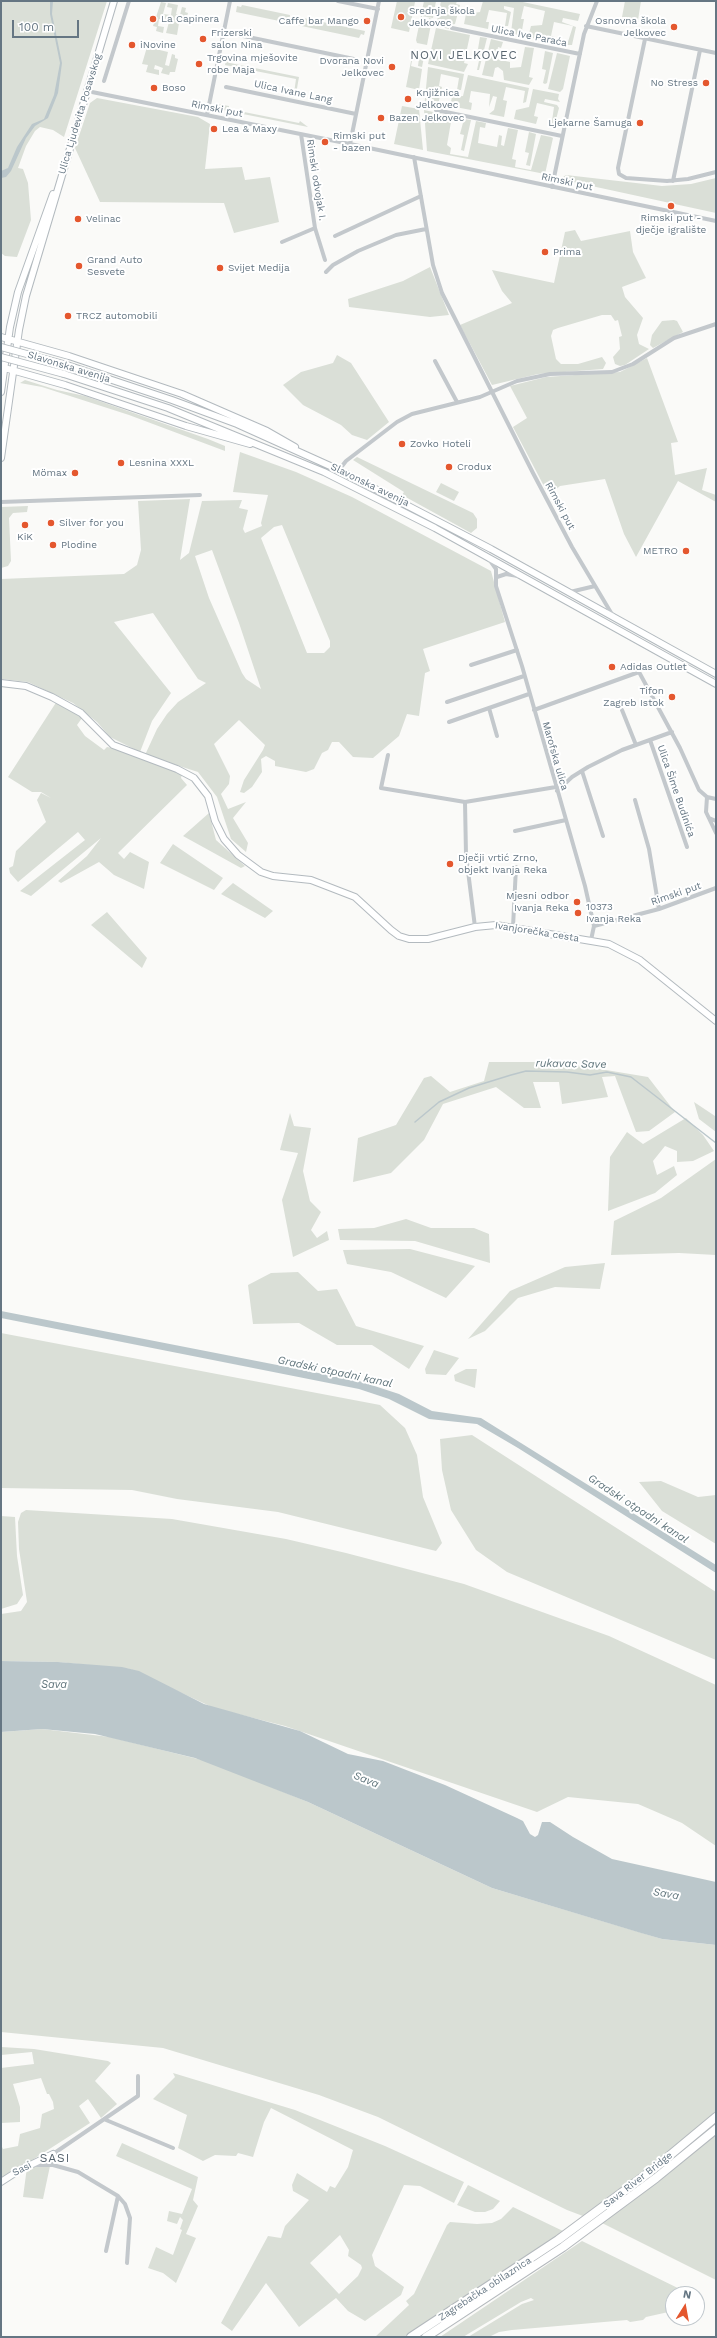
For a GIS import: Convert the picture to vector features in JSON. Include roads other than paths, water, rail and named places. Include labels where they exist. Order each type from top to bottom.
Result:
[{"type":"highway","name":"Sava River Bridge","points":[[558,2240],[651,2171],[716,2117]]},
{"type":"highway","name":"Sava River Bridge","points":[[564,2247],[656,2178],[716,2129]]},
{"type":"highway","name":"Zagrebačka obilaznica","points":[[411,2337],[558,2240]]},
{"type":"highway","name":"Zagrebačka obilaznica","points":[[426,2337],[564,2247]]},
{"type":"main road","name":"Ulica Ljudevita Posavskog","points":[[1,458],[17,341],[26,296],[114,1]]},
{"type":"main road","name":"Ulica Ljudevita Posavskog","points":[[1,392],[3,368],[18,292],[27,260],[50,199],[59,182]]},
{"type":"main road","points":[[1,337],[133,377],[182,394],[267,431],[308,455]]},
{"type":"main road","name":"Slavonska avenija","points":[[1,347],[67,365],[179,402],[237,424],[308,455],[420,511],[716,674]]},
{"type":"main road","name":"Slavonska avenija","points":[[1,357],[64,374],[168,408],[262,445],[385,502],[716,684]]},
{"type":"main road","points":[[3,368],[65,385],[207,432],[262,445]]},
{"type":"main road","name":"Ivanjorečka cesta","points":[[1,683],[26,686],[52,696],[81,713],[113,745],[177,769],[194,778],[208,796],[216,825],[224,839],[234,851],[261,872],[273,876],[311,880],[355,896],[391,930],[409,939],[428,939],[475,927],[496,925],[591,940],[616,947],[633,955],[716,1021]]},
{"type":"main road","name":"Sasi","points":[[1,2182],[28,2166],[53,2154]]},
{"type":"street","name":"Ulica Ljudevita Posavskog","points":[[104,81],[129,1]]},
{"type":"street","points":[[207,115],[230,1]]},
{"type":"street","points":[[338,1],[378,9]]},
{"type":"street","points":[[350,144],[379,1]]},
{"type":"street","points":[[552,187],[586,26],[597,1]]},
{"type":"street","points":[[586,26],[716,53]]},
{"type":"street","name":"Ulica Ive Paraća","points":[[452,28],[580,54]]},
{"type":"street","points":[[224,32],[354,59]]},
{"type":"street","points":[[645,39],[618,168],[621,176],[626,178],[673,181],[700,177],[716,172]]},
{"type":"street","points":[[673,181],[700,50]]},
{"type":"street","name":"Ulica Ivane Lang","points":[[226,87],[356,114]]},
{"type":"street","name":"Rimski put","points":[[87,91],[414,157],[716,222]]},
{"type":"street","points":[[436,110],[562,136]]},
{"type":"street","name":"Rimski odvojak I.","points":[[300,134],[315,228],[324,260]]},
{"type":"street","name":"Rimski put","points":[[414,157],[432,265],[442,293],[454,320],[493,390],[533,473],[614,618]]},
{"type":"street","points":[[335,236],[421,196]]},
{"type":"street","name":"Rimski odvojak I.","points":[[282,242],[315,228]]},
{"type":"street","points":[[326,272],[333,264],[358,251],[396,235],[426,229]]},
{"type":"street","points":[[339,470],[368,443],[397,422],[412,414],[480,397],[493,390],[517,381],[550,374],[612,372],[633,364],[674,338],[716,324]]},
{"type":"street","points":[[435,361],[457,402]]},
{"type":"street","points":[[1,502],[200,495]]},
{"type":"street","name":"Marofska ulica","points":[[489,559],[496,569],[496,586],[566,820],[594,926],[591,940]]},
{"type":"street","points":[[497,577],[506,574],[522,577]]},
{"type":"street","points":[[569,592],[595,586]]},
{"type":"street","points":[[471,665],[516,650]]},
{"type":"street","points":[[534,710],[639,672],[672,732],[699,790],[707,797],[716,800]]},
{"type":"street","points":[[447,702],[524,676]]},
{"type":"street","points":[[449,722],[529,694]]},
{"type":"street","points":[[489,708],[498,736]]},
{"type":"street","points":[[622,710],[636,745]]},
{"type":"street","points":[[388,755],[381,788],[465,802],[556,789],[582,771],[636,745],[672,732]]},
{"type":"street","name":"Ulica Šime Budinića","points":[[650,740],[686,847]]},
{"type":"street","points":[[582,771],[603,836]]},
{"type":"street","points":[[707,797],[705,807],[708,818],[716,833]]},
{"type":"street","points":[[635,800],[649,849],[660,909]]},
{"type":"street","points":[[465,802],[466,854],[475,927]]},
{"type":"street","points":[[708,818],[716,821]]},
{"type":"street","points":[[515,831],[566,820]]},
{"type":"street","points":[[513,927],[516,867]]},
{"type":"street","name":"Rimski put","points":[[594,926],[660,909],[716,888]]},
{"type":"street","name":"Sasi","points":[[53,2154],[106,2120],[138,2096],[138,2076]]},
{"type":"street","points":[[106,2120],[142,2137],[173,2148]]},
{"type":"street","points":[[53,2154],[53,2165]]},
{"type":"street","points":[[28,2166],[53,2165],[78,2172],[118,2196],[124,2204],[130,2218],[128,2263]]},
{"type":"street","points":[[106,2251],[118,2196]]},
{"type":"water","points":[[50,1],[53,1],[52,14],[62,63],[58,93],[48,118],[35,126],[26,138],[11,171],[6,177],[1,178],[1,171],[8,168],[17,147],[32,124],[44,119],[54,95],[60,63],[50,14]]},
{"type":"water","points":[[1,1311],[359,1381],[399,1394],[432,1411],[481,1418],[716,1565],[716,1573],[518,1448],[477,1424],[429,1419],[389,1399],[359,1389],[1,1318]]},
{"type":"water","name":"Sava","points":[[1,1661],[58,1662],[122,1667],[139,1671],[204,1704],[300,1731],[348,1754],[383,1761],[445,1785],[523,1821],[530,1834],[535,1837],[538,1835],[542,1822],[550,1822],[612,1859],[716,1882],[716,1945],[662,1939],[492,1888],[308,1802],[195,1758],[95,1734],[42,1729],[1,1732]]},
{"type":"waterway","name":"rukavac Save","points":[[415,1122],[439,1102],[469,1088],[526,1071],[567,1072],[590,1075],[607,1072],[631,1077],[716,1143]]},
{"type":"place","name":"Srednja škola Jelkovec","points":[[401,17]]},
{"type":"place","name":"La Capinera","points":[[153,19]]},
{"type":"place","name":"Caffe bar Mango","points":[[367,21]]},
{"type":"place","name":"Osnovna škola Jelkovec","points":[[674,27]]},
{"type":"place","name":"Frizerski salon Nina","points":[[203,39]]},
{"type":"place","name":"iNovine","points":[[132,45]]},
{"type":"place","name":"Trgovina mješovite robe Maja","points":[[199,64]]},
{"type":"place","name":"Dvorana Novi Jelkovec","points":[[392,67]]},
{"type":"place","name":"No Stress","points":[[706,83]]},
{"type":"place","name":"Boso","points":[[154,88]]},
{"type":"place","name":"Knjižnica Jelkovec","points":[[408,99]]},
{"type":"place","name":"Bazen Jelkovec","points":[[381,118]]},
{"type":"place","name":"Ljekarne Šamuga","points":[[640,123]]},
{"type":"place","name":"Lea & Maxy","points":[[214,129]]},
{"type":"place","name":"Rimski put - bazen","points":[[325,142]]},
{"type":"place","name":"Rimski put - dječje igralište","points":[[671,206]]},
{"type":"place","name":"Velinac","points":[[78,219]]},
{"type":"place","name":"Prima","points":[[545,252]]},
{"type":"place","name":"Grand Auto Sesvete","points":[[79,266]]},
{"type":"place","name":"Svijet Medija","points":[[220,268]]},
{"type":"place","name":"TRCZ automobili","points":[[68,316]]},
{"type":"place","name":"Zovko Hoteli","points":[[402,444]]},
{"type":"place","name":"Lesnina XXXL","points":[[121,463]]},
{"type":"place","name":"Crodux","points":[[449,467]]},
{"type":"place","name":"Mömax","points":[[75,473]]},
{"type":"place","name":"Silver for you","points":[[51,523]]},
{"type":"place","name":"KiK","points":[[25,525]]},
{"type":"place","name":"Plodine","points":[[53,545]]},
{"type":"place","name":"METRO","points":[[686,551]]},
{"type":"place","name":"Adidas Outlet","points":[[612,667]]},
{"type":"place","name":"Tifon Zagreb Istok","points":[[672,697]]},
{"type":"place","name":"Dječji vrtić Zrno, objekt Ivanja Reka","points":[[450,864]]},
{"type":"place","name":"Mjesni odbor Ivanja Reka","points":[[577,902]]},
{"type":"place","name":"10373 Ivanja Reka","points":[[578,913]]},
{"type":"district","name":"NOVI JELKOVEC","points":[[464,55]]},
{"type":"district","name":"SASI","points":[[55,2158]]},
{"type":"water label","name":"Gradski otpadni kanal","points":[[335,1372]]},
{"type":"water label","name":"Gradski otpadni kanal","points":[[638,1509]]}]
